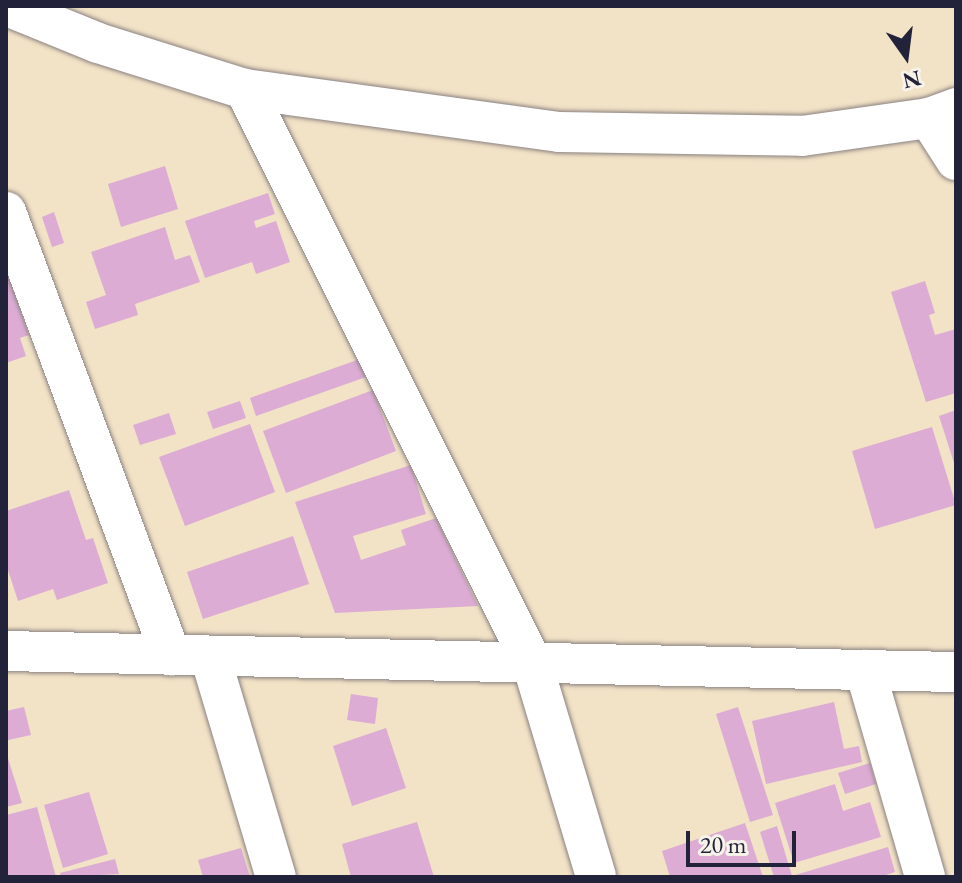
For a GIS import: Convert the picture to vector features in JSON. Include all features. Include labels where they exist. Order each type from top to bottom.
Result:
[{"type":"street","points":[[7,6],[98,43],[245,89],[559,132],[802,136],[943,113],[956,160]]},
{"type":"street","points":[[245,89],[532,663],[596,877]]},
{"type":"street","points":[[6,212],[190,655],[276,877]]},
{"type":"street","points":[[6,651],[956,672]]},
{"type":"street","points":[[865,670],[925,877]]},
{"type":"building","points":[[165,166],[178,209],[121,227],[108,184]]},
{"type":"building","points":[[268,193],[275,214],[254,221],[256,228],[276,221],[290,262],[256,274],[252,262],[205,278],[185,221]]},
{"type":"building","points":[[54,212],[64,243],[52,247],[42,217]]},
{"type":"building","points":[[165,227],[175,260],[190,255],[200,282],[135,304],[138,315],[95,329],[86,302],[106,295],[91,252]]},
{"type":"building","points":[[6,268],[29,335],[20,338],[26,356],[6,363]]},
{"type":"building","points":[[925,281],[935,313],[929,315],[935,335],[956,329],[956,393],[926,402],[891,292]]},
{"type":"building","points":[[360,359],[366,377],[256,416],[250,398]]},
{"type":"building","points":[[373,390],[396,451],[286,493],[263,431]]},
{"type":"building","points":[[240,401],[246,418],[213,429],[207,412]]},
{"type":"building","points":[[956,410],[956,466],[955,466],[939,416]]},
{"type":"building","points":[[169,413],[176,434],[140,445],[133,425]]},
{"type":"building","points":[[250,424],[275,492],[185,526],[159,457]]},
{"type":"building","points":[[932,427],[956,505],[875,529],[852,451]]},
{"type":"building","points":[[411,465],[426,514],[353,536],[361,560],[406,545],[401,530],[436,518],[478,606],[335,613],[295,502]]},
{"type":"building","points":[[69,490],[86,540],[93,538],[108,583],[57,600],[53,589],[18,601],[6,564],[6,511]]},
{"type":"building","points":[[293,536],[309,584],[203,619],[187,572]]},
{"type":"building","points":[[351,694],[378,698],[375,724],[347,720]]},
{"type":"building","points":[[834,702],[844,749],[859,746],[862,762],[766,784],[752,721]]},
{"type":"building","points":[[24,707],[31,735],[8,740],[6,711]]},
{"type":"building","points":[[738,707],[773,815],[750,822],[716,714]]},
{"type":"building","points":[[386,728],[406,788],[352,806],[333,746]]},
{"type":"building","points":[[6,752],[22,803],[6,807]]},
{"type":"building","points":[[870,763],[876,784],[845,794],[838,773]]},
{"type":"building","points":[[835,784],[843,811],[870,802],[881,837],[794,863],[775,803]]},
{"type":"building","points":[[89,792],[108,854],[63,868],[44,805]]},
{"type":"building","points":[[37,807],[56,877],[6,877],[6,815]]},
{"type":"building","points":[[417,822],[434,877],[351,877],[342,844]]},
{"type":"building","points":[[745,823],[763,877],[670,877],[662,851]]},
{"type":"building","points":[[777,826],[792,876],[888,847],[895,872],[880,877],[774,877],[760,832]]},
{"type":"building","points":[[241,848],[250,877],[203,877],[198,860]]},
{"type":"building","points":[[115,859],[119,874],[61,877],[60,873]]}]
